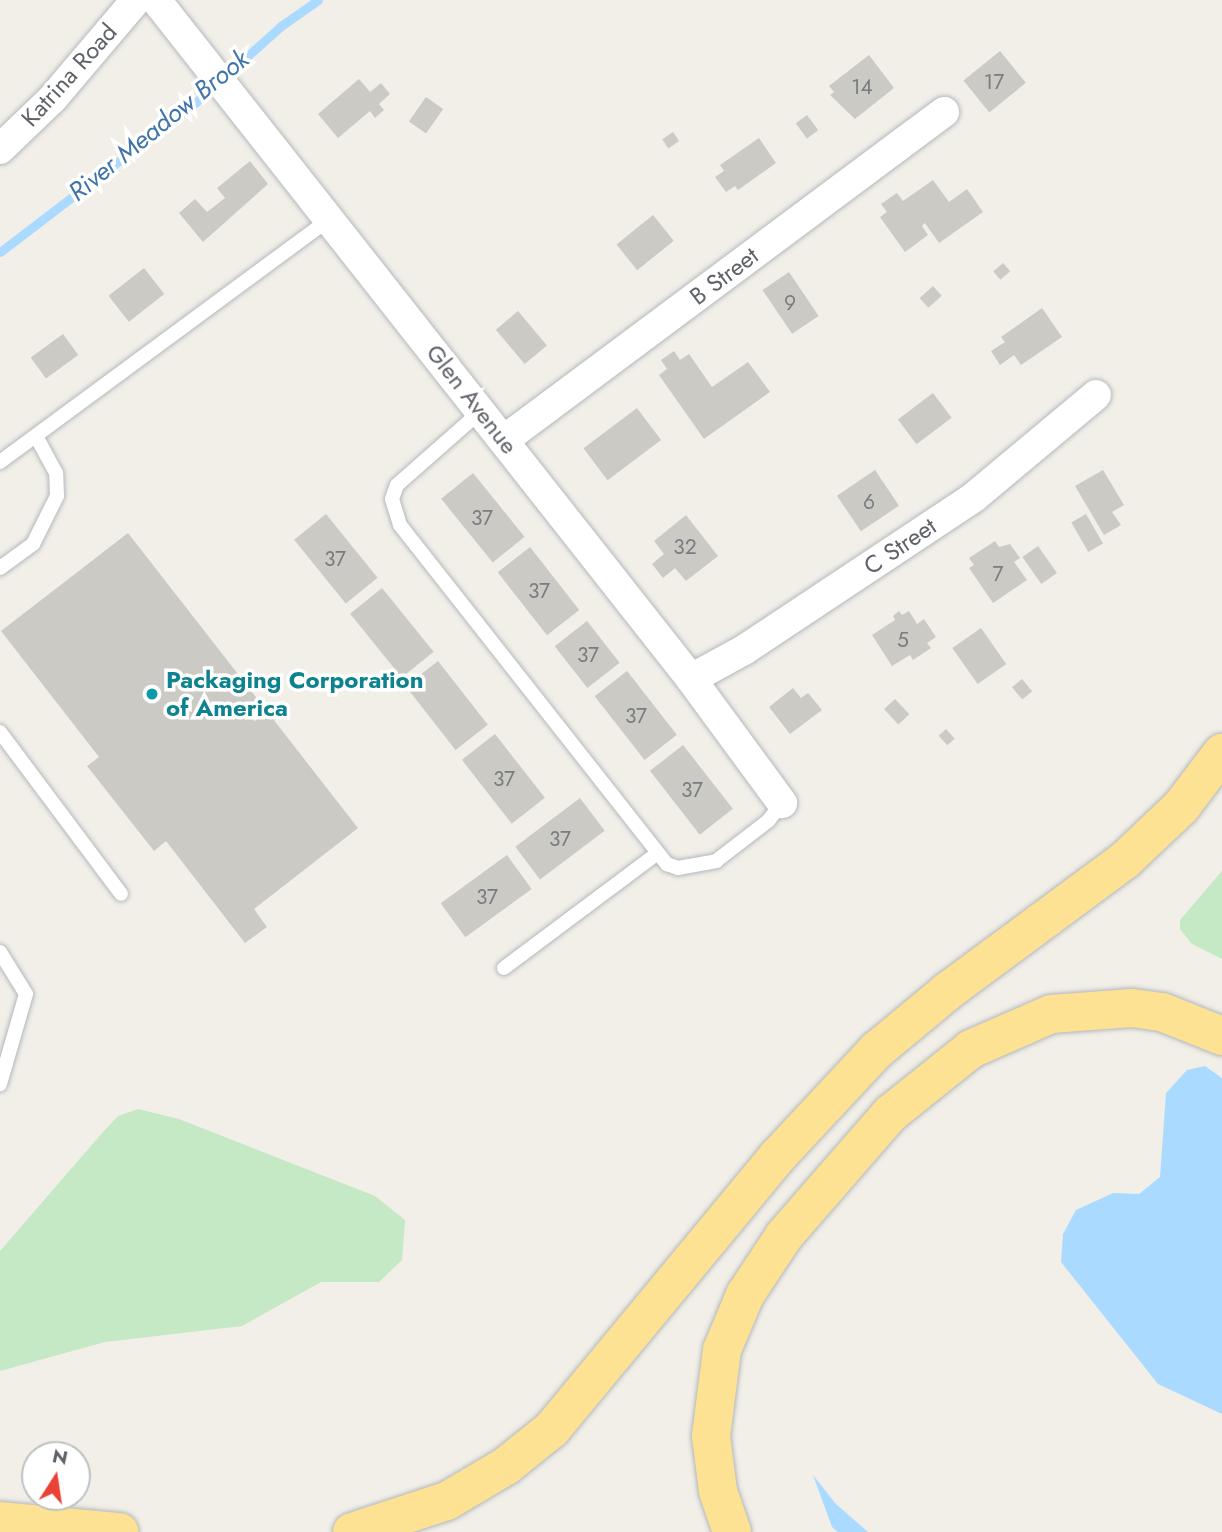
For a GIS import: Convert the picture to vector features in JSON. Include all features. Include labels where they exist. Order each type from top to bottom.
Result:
[{"type":"highway","points":[[352,1532],[447,1501],[506,1466],[552,1429],[778,1156],[855,1073],[920,1013],[1124,861],[1181,807],[1222,753]]},
{"type":"highway","points":[[732,1532],[718,1491],[711,1436],[722,1350],[746,1295],[783,1236],[890,1114],[971,1049],[1051,1014],[1132,1008],[1171,1015],[1222,1036]]},
{"type":"highway","points":[[0,1521],[119,1532]]},
{"type":"street","name":"Katrina Road","points":[[0,149],[53,98],[136,0]]},
{"type":"street","name":"Glen Avenue","points":[[156,0],[691,679],[782,803]]},
{"type":"street","name":"B Street","points":[[504,440],[944,112]]},
{"type":"street","name":"C Street","points":[[691,679],[744,650],[974,497],[1096,395]]},
{"type":"lane","points":[[0,462],[329,219]]},
{"type":"lane","points":[[481,411],[397,485],[394,512],[658,853],[678,868],[716,861],[768,821],[782,803]]},
{"type":"lane","points":[[0,568],[33,544],[57,496],[56,473],[36,436]]},
{"type":"lane","points":[[0,732],[121,894]]},
{"type":"lane","points":[[504,968],[658,853]]},
{"type":"lane","points":[[0,1084],[4,1058],[26,994],[1,955]]},
{"type":"green space","points":[[1222,871],[1222,959],[1192,944],[1180,929],[1180,920]]},
{"type":"green space","points":[[138,1109],[179,1119],[375,1196],[405,1220],[402,1260],[379,1282],[321,1282],[242,1326],[105,1342],[0,1371],[0,1251],[118,1116]]},
{"type":"water","points":[[1205,1066],[1222,1078],[1222,1414],[1158,1384],[1061,1262],[1063,1234],[1076,1210],[1113,1193],[1139,1194],[1160,1177],[1166,1093],[1187,1070]]},
{"type":"water","points":[[813,1475],[836,1504],[868,1532],[838,1532],[832,1527]]},
{"type":"building","points":[[1000,51],[1026,83],[989,112],[963,81]]},
{"type":"building","points":[[869,55],[894,88],[855,119],[830,95],[834,92],[829,86]]},
{"type":"building","points":[[359,79],[370,92],[381,83],[390,94],[379,104],[384,110],[375,118],[370,111],[338,138],[318,114]]},
{"type":"building","points":[[426,97],[443,109],[426,134],[409,122]]},
{"type":"building","points":[[807,115],[818,130],[807,139],[796,123]]},
{"type":"building","points":[[673,132],[679,141],[668,148],[662,139]]},
{"type":"building","points":[[759,138],[776,163],[738,190],[735,186],[726,192],[715,177],[724,171],[720,165]]},
{"type":"building","points":[[250,161],[268,184],[203,242],[179,213],[195,199],[207,212],[225,198],[217,188]]},
{"type":"building","points":[[933,180],[949,202],[967,189],[983,212],[939,243],[925,223],[922,226],[928,235],[905,252],[880,217],[887,212],[881,204],[897,193],[903,201]]},
{"type":"building","points":[[653,215],[674,241],[637,270],[616,245]]},
{"type":"building","points":[[1003,263],[1010,271],[1000,280],[993,272]]},
{"type":"building","points":[[144,268],[164,294],[129,322],[109,296]]},
{"type":"building","points":[[789,272],[819,316],[792,334],[762,290]]},
{"type":"building","points":[[933,286],[942,296],[928,308],[920,298]]},
{"type":"building","points":[[1042,308],[1062,337],[1021,365],[1014,355],[1000,365],[991,351],[1005,342],[1001,337]]},
{"type":"building","points":[[518,311],[547,345],[525,364],[496,330]]},
{"type":"building","points":[[63,334],[78,355],[46,379],[31,358]]},
{"type":"building","points":[[674,351],[680,360],[689,354],[712,387],[748,362],[770,392],[704,439],[659,375],[667,369],[661,360]]},
{"type":"building","points":[[933,393],[952,418],[917,444],[898,419]]},
{"type":"building","points":[[637,408],[661,440],[608,480],[583,448]]},
{"type":"building","points":[[875,470],[899,506],[861,531],[837,496]]},
{"type":"building","points":[[1103,470],[1124,505],[1112,512],[1121,525],[1104,535],[1075,486]]},
{"type":"building","points":[[473,473],[525,537],[493,563],[441,499]]},
{"type":"building","points":[[326,514],[378,578],[346,604],[294,540]]},
{"type":"building","points":[[1086,514],[1103,543],[1088,552],[1071,522]]},
{"type":"building","points":[[686,515],[718,556],[686,581],[675,568],[663,578],[652,564],[664,554],[654,541]]},
{"type":"building","name":"Packaging Corporation of America","points":[[128,533],[358,828],[254,909],[267,927],[245,943],[166,841],[154,851],[87,766],[99,757],[1,631]]},
{"type":"building","points":[[995,541],[999,547],[1010,544],[1020,558],[1014,562],[1027,580],[993,603],[969,568],[974,565],[969,558]]},
{"type":"building","points":[[1038,546],[1057,573],[1041,584],[1022,557]]},
{"type":"building","points":[[530,547],[579,610],[547,635],[498,572]]},
{"type":"building","points":[[382,588],[434,652],[402,678],[350,614]]},
{"type":"building","points":[[899,611],[902,615],[909,611],[917,624],[924,619],[936,637],[927,643],[931,648],[913,660],[910,655],[892,666],[872,635],[895,620],[893,616]]},
{"type":"building","points":[[587,621],[620,663],[587,688],[555,646]]},
{"type":"building","points":[[981,628],[1006,664],[978,684],[952,648]]},
{"type":"building","points":[[438,661],[488,725],[456,750],[406,686]]},
{"type":"building","points":[[627,671],[677,735],[645,760],[595,696]]},
{"type":"building","points":[[1022,679],[1032,691],[1022,700],[1012,687]]},
{"type":"building","points":[[793,688],[801,698],[808,693],[822,710],[790,734],[769,707]]},
{"type":"building","points":[[895,699],[909,714],[898,725],[884,709]]},
{"type":"building","points":[[946,729],[955,739],[947,745],[939,736]]},
{"type":"building","points":[[495,734],[545,798],[512,824],[462,760]]},
{"type":"building","points":[[683,745],[733,809],[700,835],[650,771]]},
{"type":"building","points":[[580,798],[605,831],[540,879],[515,847]]},
{"type":"building","points":[[507,855],[532,889],[465,937],[441,903]]},
{"type":"waterway","name":"River Meadow Brook","points":[[0,252],[196,102],[281,26],[318,0]]},
{"type":"place","name":"Packaging Corporation of America","points":[[152,694]]}]
